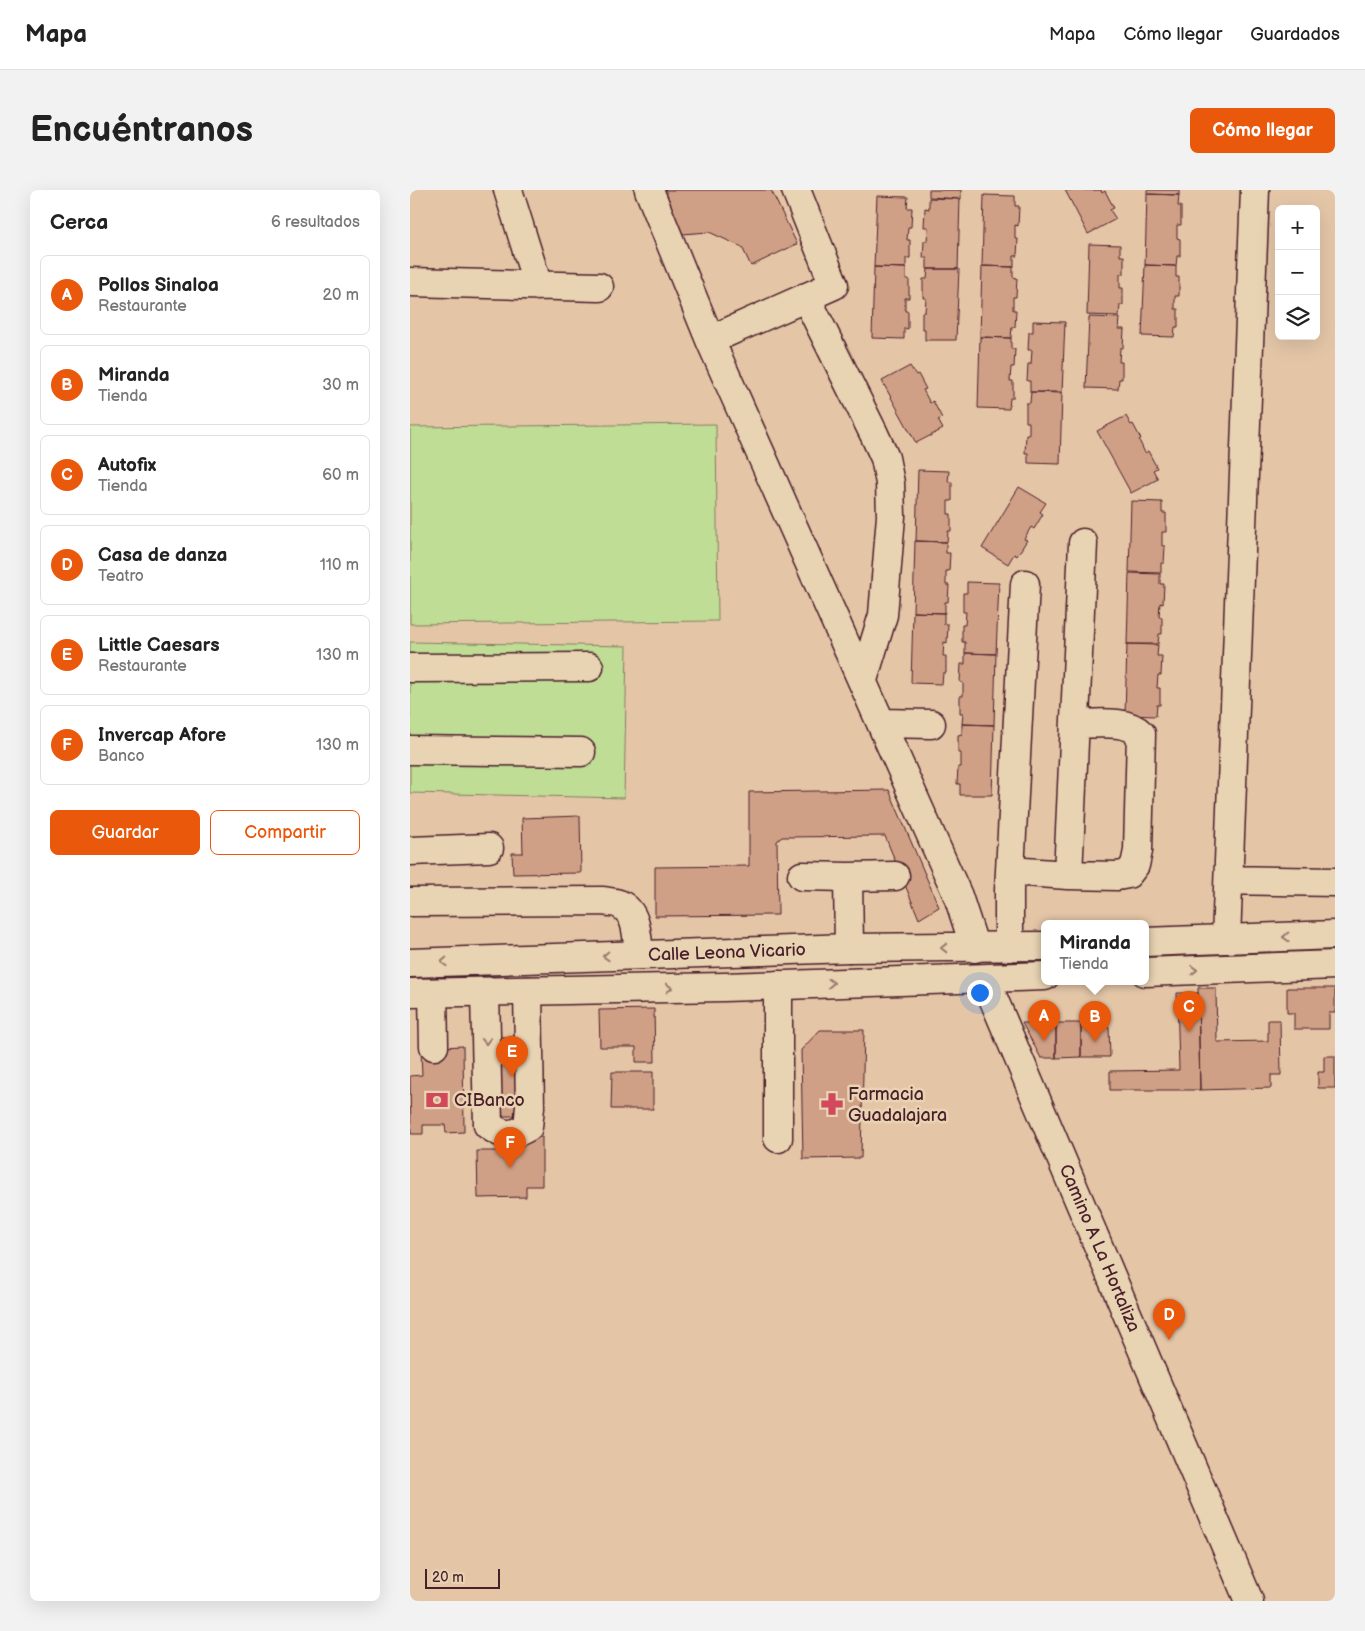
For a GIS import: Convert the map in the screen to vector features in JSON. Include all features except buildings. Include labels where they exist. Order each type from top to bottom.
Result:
[{"type":"street","points":[[508,190],[538,286]]},
{"type":"street","points":[[649,190],[710,340],[958,896],[975,948]]},
{"type":"street","points":[[710,340],[834,285],[796,190]]},
{"type":"street","points":[[1226,939],[1255,190]]},
{"type":"street","points":[[410,282],[599,287]]},
{"type":"street","points":[[806,297],[885,458],[890,483],[891,516],[883,615],[863,680]]},
{"type":"street","points":[[1068,875],[1083,543]]},
{"type":"street","points":[[1009,947],[1010,871],[1025,584]]},
{"type":"street","points":[[410,668],[590,667]]},
{"type":"street","points":[[881,723],[931,724]]},
{"type":"street","points":[[1010,871],[1117,876],[1128,874],[1135,865],[1138,851],[1141,734],[1135,728],[1121,725],[1076,724]]},
{"type":"street","points":[[410,750],[581,752]]},
{"type":"street","points":[[410,851],[489,848]]},
{"type":"street","points":[[802,876],[894,876]]},
{"type":"street","points":[[848,877],[849,948]]},
{"type":"street","points":[[1228,880],[1335,882]]},
{"type":"street","points":[[410,902],[603,901],[620,904],[631,914],[637,930],[639,955]]},
{"type":"street","points":[[1149,942],[1335,935]]},
{"type":"street","name":"Calle Leona Vicario","points":[[410,963],[849,948],[1041,946]]},
{"type":"street","points":[[724,953],[724,986]]},
{"type":"street","points":[[1149,972],[1335,965]]},
{"type":"street","name":"Calle Leona Vicario","points":[[421,993],[778,985],[1041,976]]},
{"type":"street","name":"Camino A La Hortaliza","points":[[985,979],[1249,1601]]},
{"type":"street","points":[[778,985],[778,1138]]},
{"type":"street","points":[[485,992],[488,1125],[500,1133],[517,1134],[528,1127],[530,1107],[528,991]]},
{"type":"street","points":[[421,993],[434,1046]]},
{"type":"green space","points":[[716,424],[718,621],[410,624],[410,427]]},
{"type":"green space","points":[[410,642],[627,646],[624,798],[410,793]]},
{"type":"place","name":"Autofix","points":[[1189,1032]]},
{"type":"place","name":"Pollos Sinaloa","points":[[1044,1041]]},
{"type":"place","name":"Miranda","points":[[1095,1042]]},
{"type":"place","name":"Little Caesars","points":[[512,1077]]},
{"type":"place","name":"CIBanco","points":[[437,1100]]},
{"type":"place","name":"Farmacia Guadalajara","points":[[832,1104]]},
{"type":"place","name":"Invercap Afore","points":[[510,1168]]},
{"type":"place","name":"Casa de danza","points":[[1169,1340]]}]
